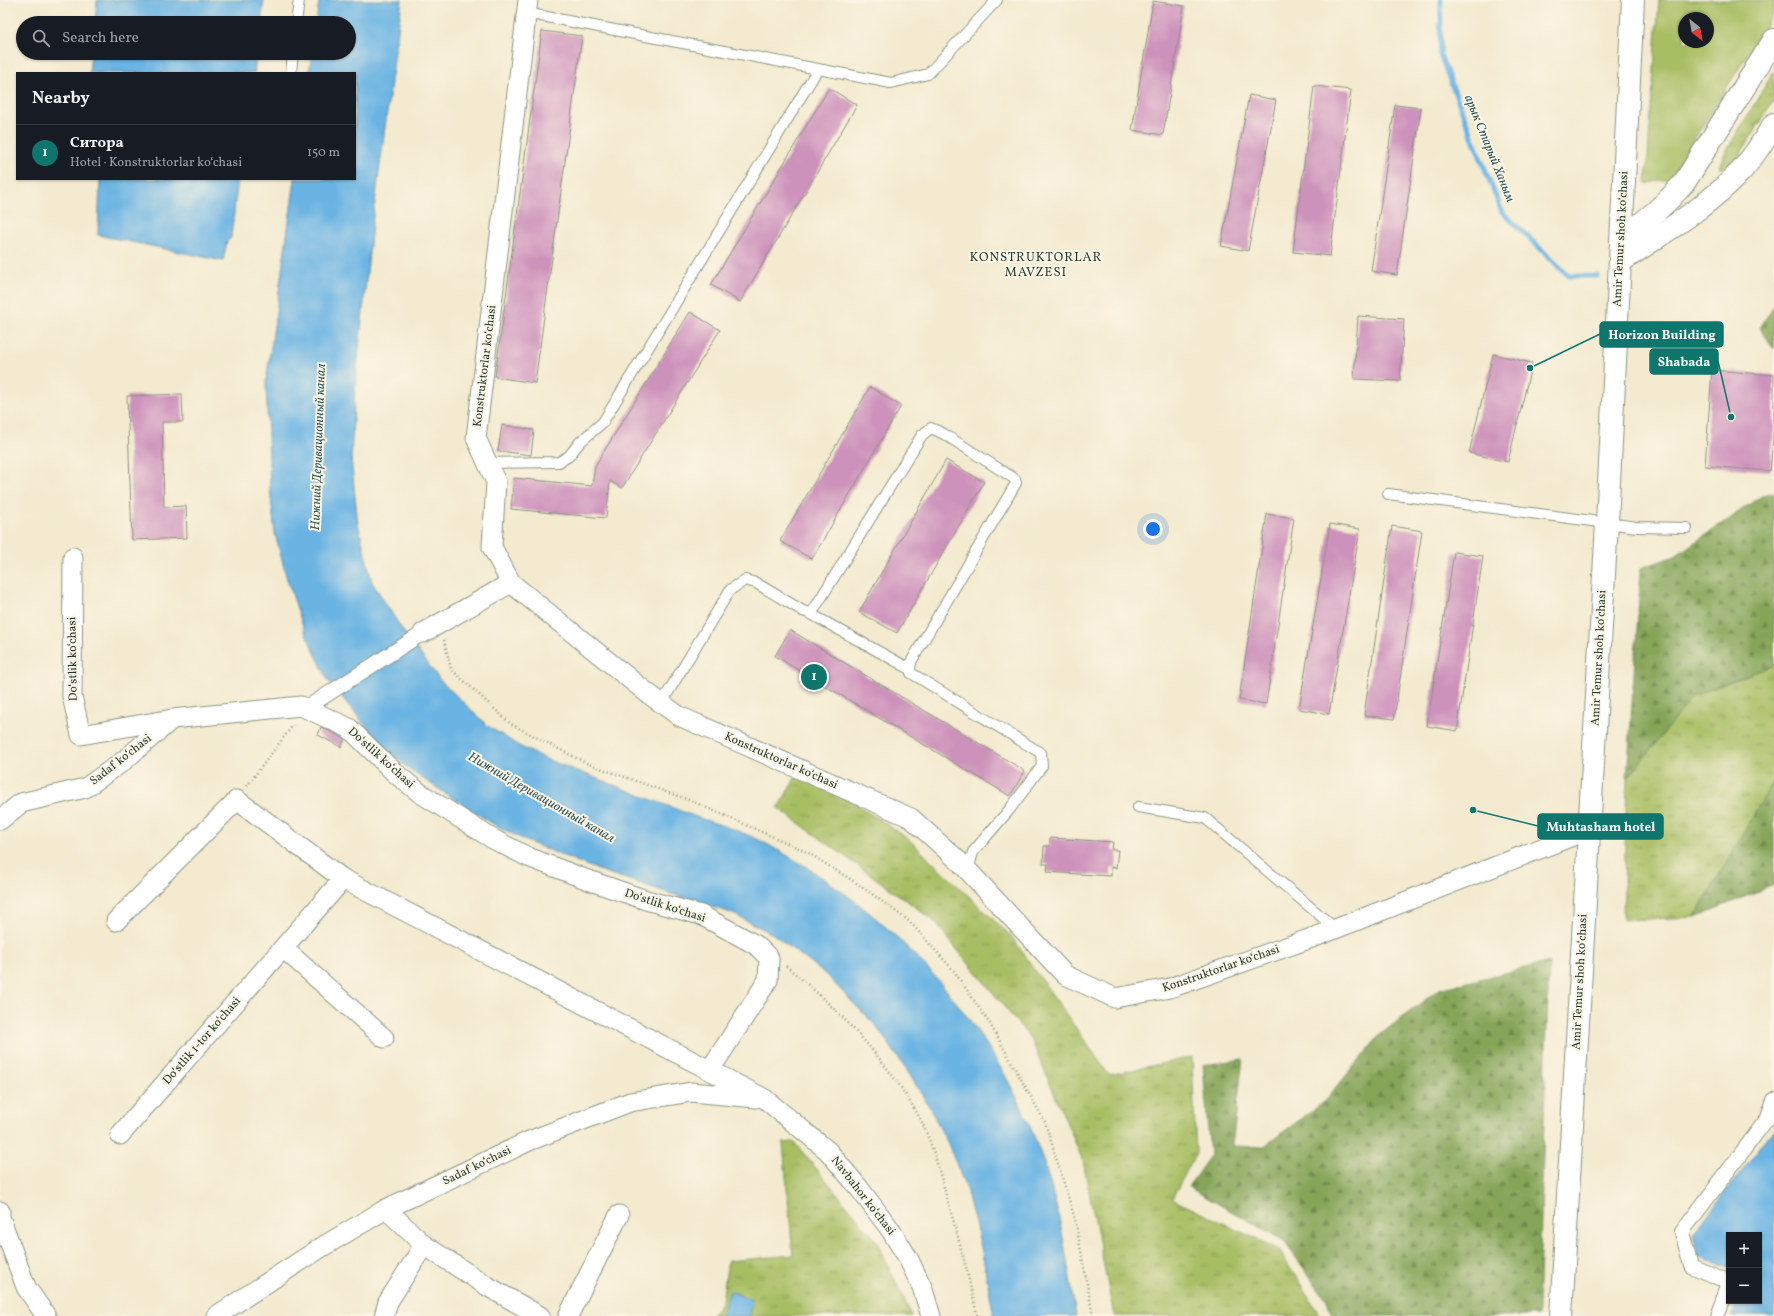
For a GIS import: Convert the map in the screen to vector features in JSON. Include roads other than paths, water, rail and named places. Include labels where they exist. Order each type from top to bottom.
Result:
[{"type":"main road","name":"Amir Temur shoh ko‘chasi","points":[[1561,1316],[1607,523],[1633,0]]},
{"type":"main road","points":[[1622,238],[1639,226],[1671,198],[1684,183],[1774,40]]},
{"type":"main road","points":[[1620,262],[1720,191],[1741,171],[1774,124]]},
{"type":"street","name":"Konstruktorlar ko‘chasi","points":[[527,7],[476,438],[496,482],[492,547],[511,583],[661,704],[686,719],[911,818],[968,871],[1065,976],[1115,998],[1170,988],[1336,929],[1588,830]]},
{"type":"street","name":"Do‘stlik ko‘chasi","points":[[73,557],[72,696],[81,735],[172,719],[301,706],[349,728],[408,784],[491,838],[528,857],[588,880],[646,900],[701,915],[756,945],[769,958],[768,980],[710,1070]]},
{"type":"street","points":[[306,708],[431,628],[511,583]]},
{"type":"street","name":"Sadaf ko‘chasi","points":[[0,820],[22,803],[85,788],[121,763],[172,719]]},
{"type":"street","points":[[116,921],[237,800],[344,879],[765,1099]]},
{"type":"street","name":"Do‘stlik 1-tor ko‘chasi","points":[[120,1135],[344,879]]},
{"type":"street","points":[[284,948],[384,1038]]},
{"type":"street","name":"Sadaf ko‘chasi","points":[[220,1314],[322,1247],[386,1209],[529,1141],[630,1102],[691,1092],[765,1099]]},
{"type":"street","name":"Navbahor ko‘chasi","points":[[765,1099],[828,1150],[890,1229],[908,1258],[922,1287],[931,1316]]},
{"type":"street","points":[[1726,1282],[1691,1266],[1682,1232],[1767,1119],[1774,1100]]},
{"type":"street","points":[[386,1209],[424,1245],[487,1286],[540,1316]]},
{"type":"street","points":[[0,1211],[0,1217],[26,1287],[46,1316]]},
{"type":"street","points":[[568,1316],[619,1215]]},
{"type":"street","points":[[384,1316],[388,1302],[424,1245]]},
{"type":"street","points":[[1717,1316],[1726,1291]]},
{"type":"lane","points":[[297,16],[299,0]]},
{"type":"lane","points":[[527,7],[818,69],[891,83],[928,74],[997,0]]},
{"type":"lane","points":[[291,72],[292,60]]},
{"type":"lane","points":[[487,463],[558,462],[568,456],[580,442],[603,422],[818,69]]},
{"type":"lane","points":[[808,613],[818,604],[922,435],[931,428],[944,434],[1015,479],[1016,483],[911,662],[910,669]]},
{"type":"lane","points":[[1388,494],[1637,527],[1687,528]]},
{"type":"lane","points":[[661,704],[730,590],[745,580],[756,583],[910,669],[911,673],[1041,753],[1042,766],[1010,809],[973,852],[968,871]]},
{"type":"lane","points":[[1138,807],[1205,818],[1336,929]]},
{"type":"water","points":[[97,0],[264,0],[262,16],[96,16]]},
{"type":"water","name":"Нижний Деривационный канал","points":[[319,0],[402,0],[372,225],[355,387],[351,457],[358,524],[372,582],[403,631],[440,680],[488,726],[519,746],[548,760],[761,841],[809,869],[854,901],[896,937],[934,976],[969,1019],[999,1065],[1025,1114],[1051,1184],[1064,1241],[1076,1316],[994,1316],[981,1247],[966,1188],[949,1146],[929,1106],[903,1064],[875,1025],[825,974],[773,934],[731,913],[601,871],[526,841],[490,822],[411,771],[369,730],[328,680],[305,632],[287,579],[275,534],[270,488],[266,382],[295,180],[356,180],[356,72],[309,72],[311,60],[356,60],[356,16],[317,16]]},
{"type":"water","points":[[90,60],[256,60],[254,72],[89,72]]},
{"type":"water","points":[[100,180],[238,180],[231,238],[227,241],[223,261],[98,235]]},
{"type":"water","points":[[1774,1129],[1774,1316],[1731,1316],[1735,1304],[1762,1304],[1762,1232],[1726,1232],[1726,1266],[1698,1255],[1693,1234]]},
{"type":"water","points":[[730,1291],[752,1300],[749,1316],[721,1316]]},
{"type":"waterway","name":"арык Старый Ханым","points":[[1441,0],[1440,55],[1502,212],[1569,276],[1597,276]]},
{"type":"place","name":"Horizon Building","points":[[1530,368]]},
{"type":"place","name":"Shabada","points":[[1731,417]]},
{"type":"place","name":"Ситора","points":[[814,677]]},
{"type":"place","name":"Muhtasham hotel","points":[[1473,810]]},
{"type":"district","name":"KONSTRUKTORLAR MAVZESI","points":[[1036,266]]}]
